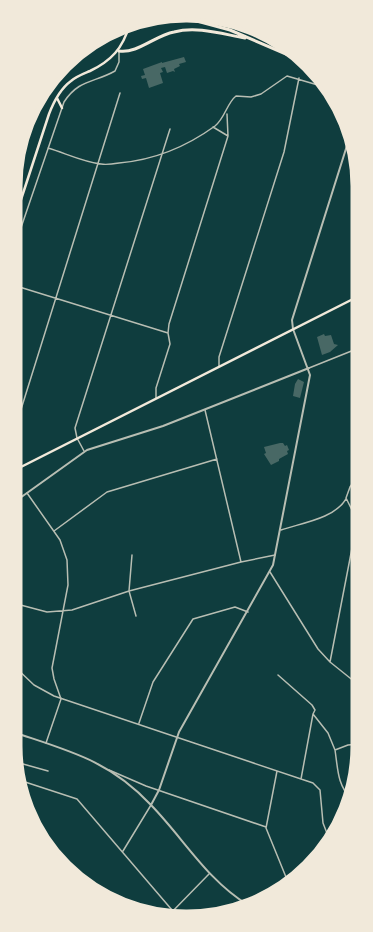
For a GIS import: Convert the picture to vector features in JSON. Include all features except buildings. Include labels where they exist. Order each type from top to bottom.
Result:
[{"type":"highway","points":[[193,20],[223,28],[289,55]]},
{"type":"highway","points":[[119,51],[131,50],[174,31],[197,30],[253,39]]},
{"type":"main road","points":[[20,202],[56,97],[72,80],[101,65],[119,51],[127,31]]},
{"type":"main road","points":[[56,97],[62,108]]},
{"type":"main road","points":[[20,467],[353,299]]},
{"type":"street","points":[[20,230],[62,108],[67,98],[79,86],[115,71],[118,65],[119,51]]},
{"type":"street","points":[[48,148],[98,164],[136,162],[161,156],[213,127],[226,113],[231,101],[236,96],[251,97],[261,94],[287,76],[299,78],[319,85]]},
{"type":"street","points":[[219,366],[219,357],[284,152],[299,78]]},
{"type":"street","points":[[20,412],[120,93]]},
{"type":"street","points":[[156,398],[156,388],[170,344],[168,334],[169,324],[228,136],[226,113]]},
{"type":"street","points":[[213,127],[228,136]]},
{"type":"street","points":[[84,451],[77,438],[75,428],[170,129]]},
{"type":"street","points":[[122,851],[159,790],[177,737],[270,572],[281,530],[310,375],[309,368],[293,329],[292,320],[347,144]]},
{"type":"street","points":[[20,287],[168,334]]},
{"type":"street","points":[[20,498],[84,451],[163,426],[353,350]]},
{"type":"street","points":[[205,410],[241,562]]},
{"type":"street","points":[[54,531],[107,492],[217,459]]},
{"type":"street","points":[[281,530],[332,512],[340,506],[346,498],[353,483]]},
{"type":"street","points":[[26,493],[54,531],[64,548],[69,567],[68,585],[52,668],[61,699],[46,743]]},
{"type":"street","points":[[330,662],[353,538],[352,510],[346,498]]},
{"type":"street","points":[[20,605],[36,610],[63,611],[129,591],[275,554]]},
{"type":"street","points":[[132,555],[129,591],[136,616]]},
{"type":"street","points":[[270,572],[318,649],[330,662],[353,680]]},
{"type":"street","points":[[139,723],[153,682],[192,619],[235,607],[248,612]]},
{"type":"street","points":[[20,671],[39,688],[61,699],[139,723],[313,783],[320,790],[322,823],[327,835]]},
{"type":"street","points":[[278,675],[312,705],[315,710],[302,779]]},
{"type":"street","points":[[314,714],[328,733],[335,750],[338,777],[346,793]]},
{"type":"street","points":[[20,734],[87,757],[109,770],[159,790],[266,827]]},
{"type":"street","points":[[335,750],[353,745]]},
{"type":"street","points":[[21,763],[48,771]]},
{"type":"street","points":[[109,770],[151,805],[209,874],[241,903]]},
{"type":"street","points":[[277,771],[266,827],[287,879]]},
{"type":"street","points":[[24,782],[77,799],[172,912]]},
{"type":"street","points":[[172,912],[209,874]]}]
